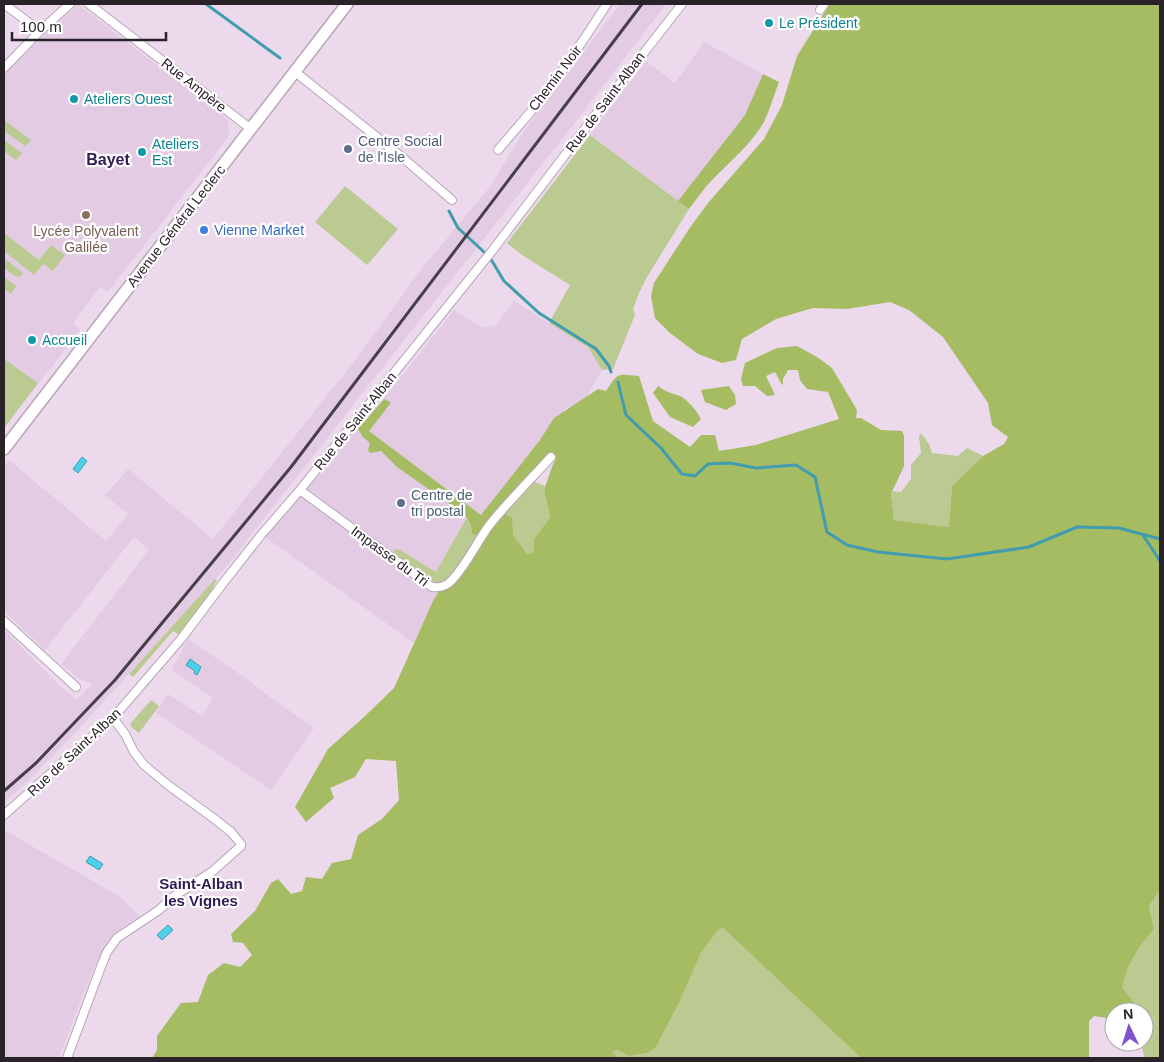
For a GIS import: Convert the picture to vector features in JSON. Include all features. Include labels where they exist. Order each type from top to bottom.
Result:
[{"type":"main road","name":"Avenue Général Leclerc","points":[[4,449],[347,4]]},
{"type":"street","points":[[4,4],[40,32]]},
{"type":"street","points":[[4,68],[70,4]]},
{"type":"street","name":"Rue Ampère","points":[[89,4],[252,129]]},
{"type":"street","name":"Chemin Noir","points":[[498,150],[554,82],[607,4]]},
{"type":"street","name":"Rue de Saint-Alban","points":[[4,815],[113,718],[181,639],[261,535],[300,490],[492,251],[596,113],[682,4]]},
{"type":"street","points":[[294,71],[403,158],[452,200]]},
{"type":"street","name":"Impasse du Tri","points":[[300,490],[432,587],[439,588],[446,586],[452,581],[470,557],[491,523],[551,457]]},
{"type":"street","points":[[4,621],[76,687]]},
{"type":"street","points":[[67,1058],[107,952],[117,938],[158,910],[173,897],[213,871],[241,846],[230,832],[212,816],[168,785],[144,765],[134,752],[126,734],[113,718]]},
{"type":"shaded area","name":"Lycée Polyvalent Galilée","points":[[78,4],[228,120],[229,136],[108,292],[100,287],[73,323],[80,330],[4,428],[4,74]]},
{"type":"shaded area","points":[[620,4],[666,4],[226,567],[75,733],[28,781],[4,802],[4,630],[60,686],[77,700],[92,684],[80,679],[61,664],[149,550],[134,537],[45,650],[4,611],[4,466],[9,460],[106,541],[128,514],[105,495],[128,469],[213,539],[353,363],[423,267],[489,188],[526,128]]},
{"type":"shaded area","points":[[704,42],[763,74],[745,115],[678,201],[590,135],[646,61],[675,83]]},
{"type":"shaded area","points":[[514,301],[588,347],[602,370],[577,413],[566,407],[452,564],[414,643],[265,537],[381,402],[454,310],[483,328],[496,325]]},
{"type":"shaded area","points":[[188,639],[314,728],[271,790],[155,712],[168,694],[202,716],[213,698],[172,670]]},
{"type":"shaded area","points":[[4,830],[119,896],[140,917],[124,926],[107,943],[97,961],[59,1058],[4,1058]]},
{"type":"green space","points":[[830,4],[1160,4],[1160,890],[1149,906],[1154,929],[1138,949],[1127,970],[1122,987],[1133,1002],[1104,1002],[1104,1018],[1094,1016],[1089,1021],[1089,1058],[861,1058],[723,928],[718,930],[701,953],[680,1001],[656,1047],[648,1053],[629,1056],[617,1050],[612,1052],[619,1058],[152,1058],[157,1050],[157,1036],[181,1003],[198,1002],[208,975],[224,963],[240,967],[252,955],[243,943],[233,942],[231,934],[255,911],[271,883],[278,879],[291,894],[302,891],[306,877],[322,879],[332,863],[351,859],[358,835],[382,819],[399,800],[396,761],[366,759],[355,777],[330,788],[334,798],[306,822],[295,807],[328,749],[394,688],[439,591],[451,586],[495,523],[504,513],[512,518],[513,535],[527,554],[534,552],[534,539],[550,517],[544,490],[556,458],[551,453],[480,534],[475,535],[472,533],[471,525],[464,514],[397,467],[381,451],[370,453],[368,450],[370,443],[358,429],[384,399],[390,402],[390,404],[369,431],[481,515],[540,440],[554,418],[598,389],[606,391],[616,377],[622,375],[639,376],[653,421],[690,447],[701,435],[715,435],[719,451],[756,445],[839,419],[828,392],[807,389],[800,380],[798,370],[788,370],[782,385],[775,372],[766,376],[775,395],[767,396],[755,386],[743,386],[741,379],[745,363],[777,348],[797,346],[817,357],[832,368],[857,410],[856,418],[861,418],[881,430],[902,431],[904,436],[904,466],[891,494],[894,520],[949,527],[952,486],[983,456],[1004,444],[1008,437],[992,425],[988,403],[943,337],[909,310],[890,302],[847,309],[813,308],[776,319],[742,339],[736,360],[722,363],[698,354],[670,333],[655,318],[651,296],[654,283],[708,203],[764,139],[782,105],[797,56]]},
{"type":"green space","points":[[763,74],[779,82],[764,122],[747,145],[710,182],[689,209],[678,201],[745,115]]},
{"type":"green space","points":[[4,120],[31,140],[25,146],[4,131]]},
{"type":"green space","points":[[590,135],[689,209],[639,293],[633,309],[635,315],[613,369],[602,370],[588,347],[549,323],[570,285],[522,255],[507,243]]},
{"type":"green space","points":[[4,140],[22,153],[16,160],[4,151]]},
{"type":"green space","points":[[345,186],[398,229],[367,265],[315,222]]},
{"type":"green space","points":[[4,233],[39,260],[51,245],[65,255],[53,271],[43,264],[34,275],[4,251]]},
{"type":"green space","points":[[4,258],[23,273],[20,277],[15,276],[4,268]]},
{"type":"green space","points":[[4,277],[16,286],[11,294],[4,289]]},
{"type":"green space","points":[[4,359],[38,383],[4,428]]},
{"type":"green space","points":[[658,386],[683,398],[692,406],[701,419],[693,427],[670,417],[653,393]]},
{"type":"green space","points":[[729,386],[735,395],[736,404],[726,410],[705,402],[701,390]]},
{"type":"green space","points":[[921,433],[929,444],[932,453],[958,456],[967,448],[983,456],[952,486],[949,527],[894,520],[891,494],[892,491],[901,492],[911,479],[911,465],[921,453],[919,437]]},
{"type":"green space","points":[[534,482],[545,486],[544,490],[550,517],[534,539],[534,552],[527,554],[512,535],[512,519],[504,513]]},
{"type":"green space","points":[[466,519],[480,534],[451,579],[447,582],[440,584],[431,583],[394,553],[394,549],[400,550],[436,572]]},
{"type":"green space","points":[[215,579],[217,580],[213,589],[182,633],[178,634],[173,631],[133,677],[129,674]]},
{"type":"green space","points":[[151,700],[159,706],[139,733],[130,726],[131,723]]},
{"type":"green space","points":[[1160,890],[1160,1058],[1145,1058],[1143,1052],[1154,1052],[1154,1002],[1133,1002],[1122,987],[1127,970],[1138,949],[1154,929],[1149,906]]},
{"type":"green space","points":[[723,928],[861,1058],[619,1058],[611,1052],[617,1050],[629,1056],[648,1053],[656,1047],[680,1001],[701,953],[718,930]]},
{"type":"water","points":[[82,457],[87,461],[78,473],[73,469]]},
{"type":"water","points":[[190,659],[201,667],[197,675],[194,673],[195,671],[186,665]]},
{"type":"water","points":[[90,856],[103,864],[99,870],[86,862]]},
{"type":"water","points":[[168,925],[173,930],[162,940],[157,935]]},
{"type":"waterway","points":[[206,4],[280,58]]},
{"type":"waterway","points":[[449,211],[458,228],[492,261],[504,281],[539,313],[596,349],[609,366],[611,372]]},
{"type":"waterway","points":[[618,382],[626,415],[661,448],[682,474],[695,476],[708,464],[730,463],[756,468],[796,465],[815,477],[827,532],[847,545],[878,552],[947,559],[1029,547],[1077,527],[1119,528],[1160,539]]},
{"type":"waterway","points":[[1143,535],[1160,561]]},
{"type":"railway","points":[[4,791],[36,763],[115,680],[291,467],[642,4]]},
{"type":"place","name":"Le Président","points":[[769,23]]},
{"type":"place","name":"Ateliers Ouest","points":[[74,99]]},
{"type":"place","name":"Centre Social de l'Isle","points":[[348,149]]},
{"type":"place","name":"Ateliers Est","points":[[142,152]]},
{"type":"place","name":"Lycée Polyvalent Galilée","points":[[86,215]]},
{"type":"place","name":"Vienne Market","points":[[204,230]]},
{"type":"place","name":"Accueil","points":[[32,340]]},
{"type":"place","name":"Centre de tri postal","points":[[401,503]]},
{"type":"district","name":"Bayet","points":[[108,159]]},
{"type":"district","name":"Saint-Alban les Vignes","points":[[201,892]]}]
